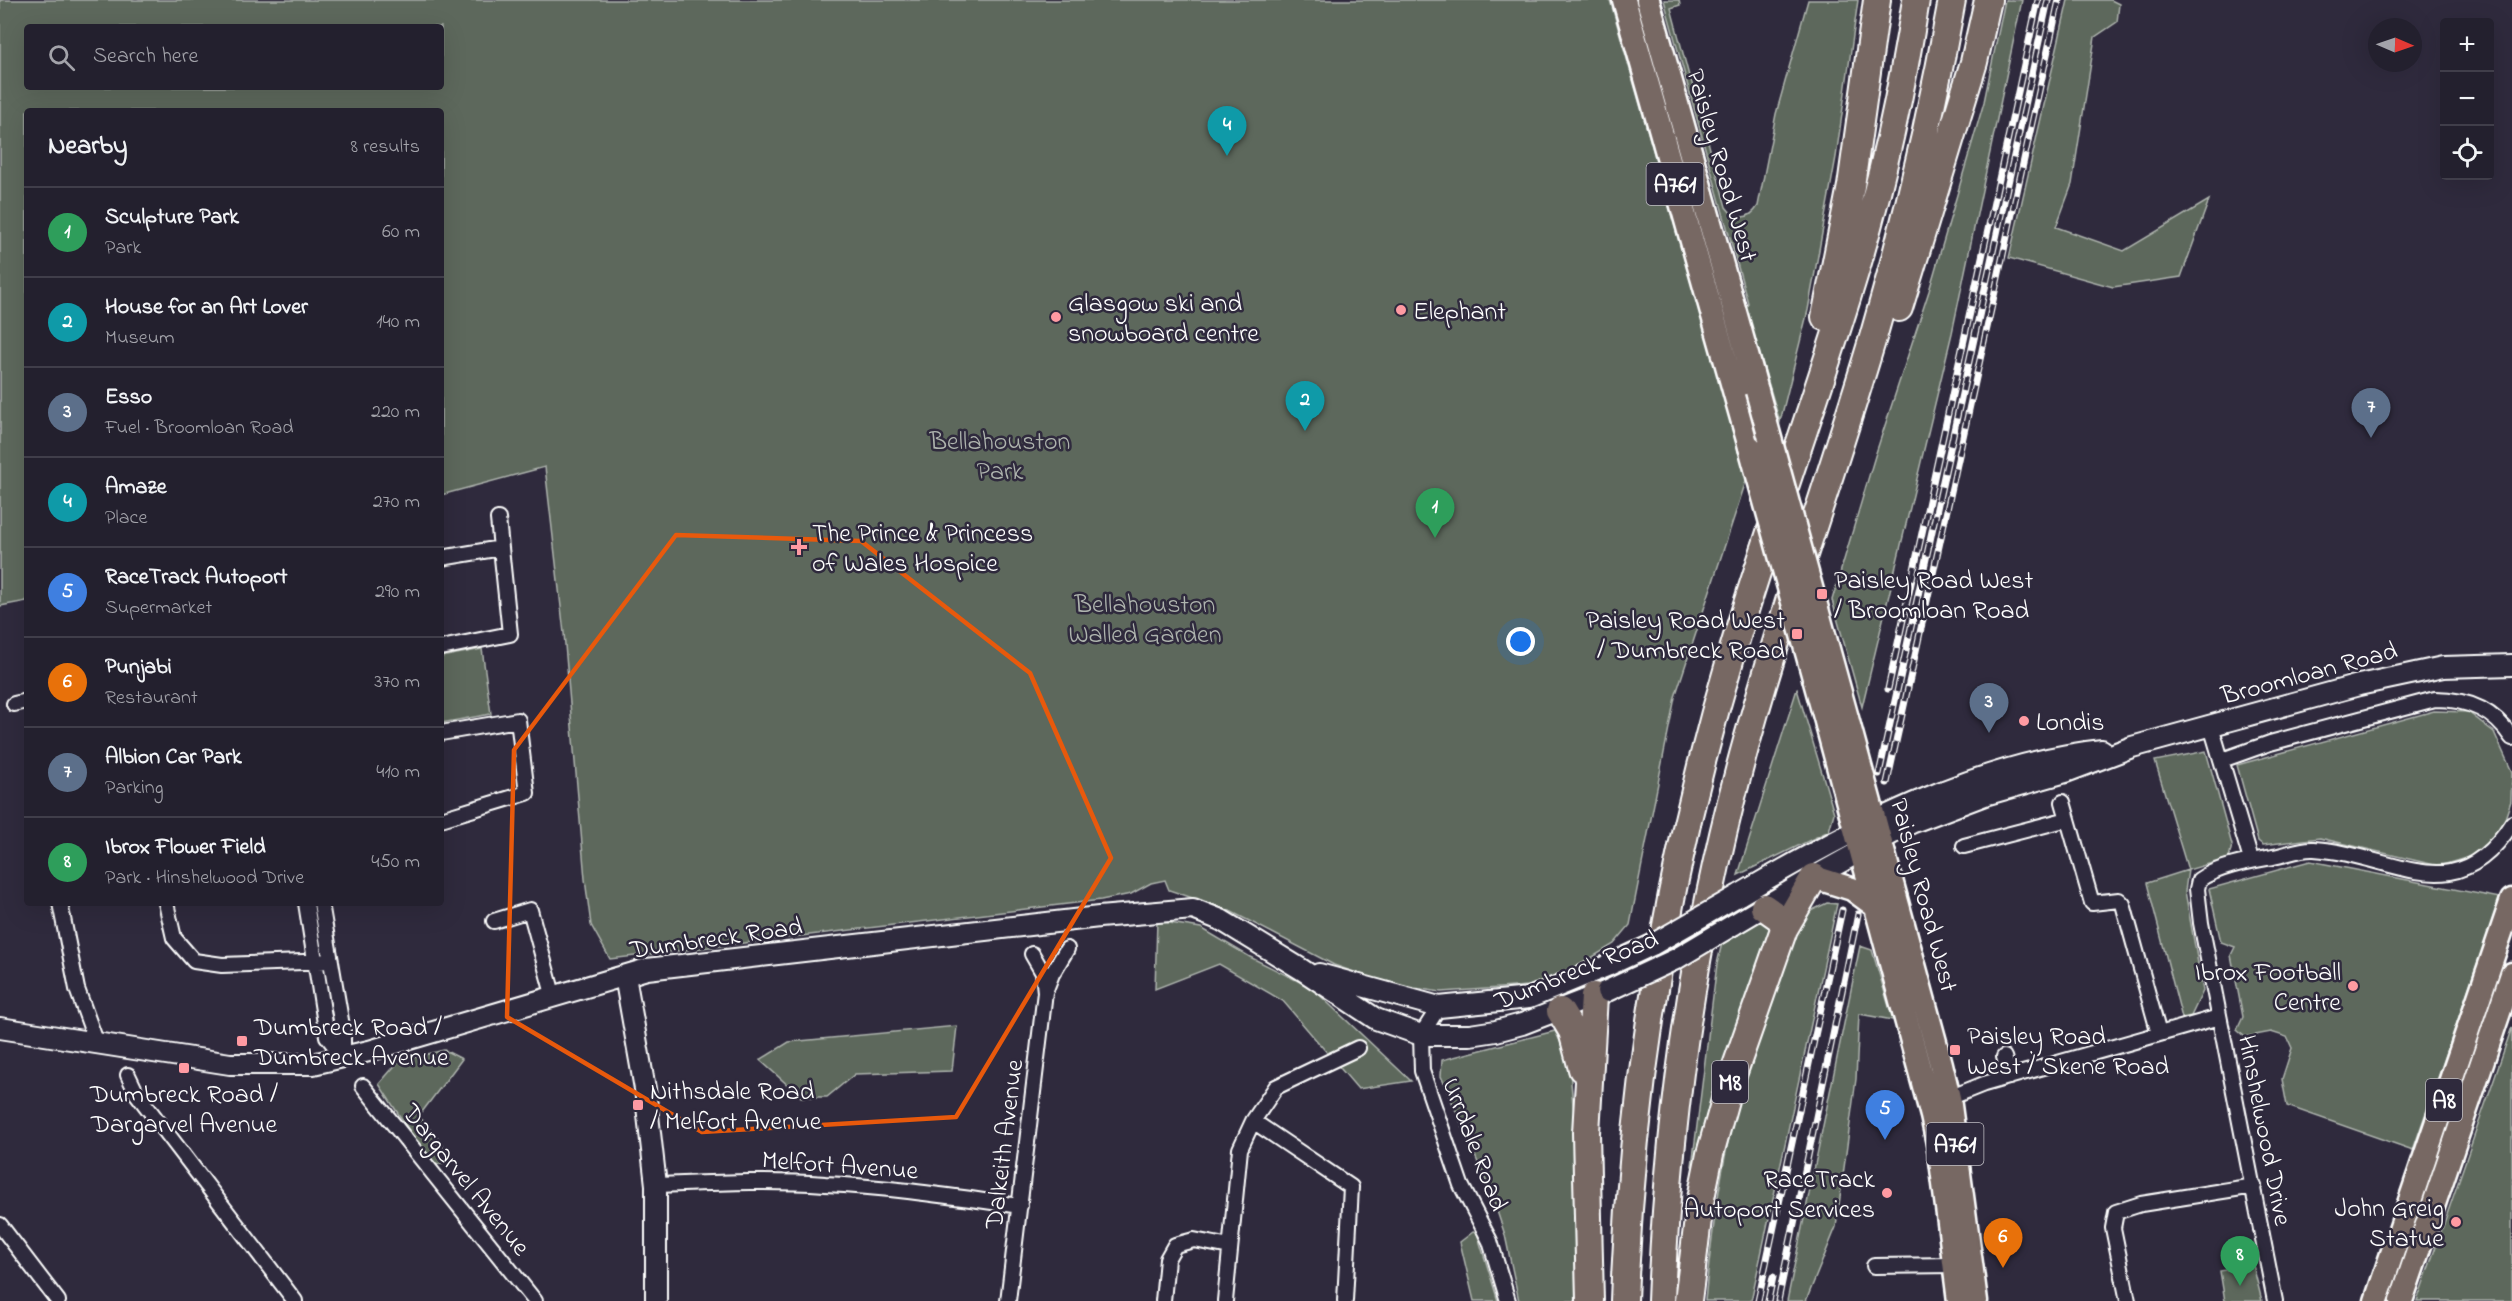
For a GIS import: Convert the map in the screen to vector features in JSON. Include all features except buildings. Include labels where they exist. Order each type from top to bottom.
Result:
[{"type":"highway","points":[[1804,429],[1851,186],[1877,0]]},
{"type":"highway","points":[[1624,1301],[1632,1171],[1642,1075],[1654,982],[1674,879],[1694,791],[1731,657],[1856,268],[1900,88],[1916,0]]},
{"type":"highway","name":"M8","points":[[1661,1301],[1671,1144],[1696,964],[1722,834],[1767,668],[1873,337],[1899,246],[1927,126],[1952,0]]},
{"type":"highway","points":[[1767,668],[1887,347],[1971,73],[1988,0]]},
{"type":"highway","name":"M8","points":[[1688,1301],[1700,1203],[1710,1154],[1743,1041],[1784,929],[1814,877]]},
{"type":"highway","points":[[1764,907],[1781,919],[1784,929]]},
{"type":"highway","points":[[1590,1301],[1588,1102],[1600,993]]},
{"type":"highway","points":[[1560,1011],[1572,1031],[1578,1050],[1588,1102]]},
{"type":"main road","name":"Paisley Road West","points":[[1624,0],[1750,447],[1837,722],[1878,831],[1934,1036],[1949,1098],[1976,1301]]},
{"type":"main road","name":"Paisley Road West","points":[[1648,0],[1757,391],[1837,722],[1857,841],[1932,1116],[1940,1154],[1959,1301]]},
{"type":"main road","name":"Broomloan Road","points":[[1857,841],[1878,831],[1897,810],[1971,781],[2061,754],[2132,747],[2389,678],[2444,667],[2509,663]]},
{"type":"main road","name":"Dumbreck Road","points":[[0,1028],[230,1064],[313,1064],[554,998],[647,969],[1193,909],[1221,920],[1302,969],[1376,1019],[1421,1035],[1470,1035],[1496,1031],[1560,1011],[1676,959],[1814,877],[1857,841]]},
{"type":"main road","name":"Dumbreck Road","points":[[1302,969],[1439,1007],[1530,998],[1652,945],[1739,895],[1857,841]]},
{"type":"main road","points":[[1814,877],[1852,889],[1875,906]]},
{"type":"main road","points":[[1739,895],[1764,907]]},
{"type":"main road","name":"A8","points":[[2376,1301],[2512,900]]},
{"type":"main road","points":[[1600,993],[1602,968]]},
{"type":"main road","name":"A8","points":[[2401,1301],[2512,974]]},
{"type":"main road","points":[[625,976],[645,1089],[656,1185],[656,1301]]},
{"type":"main road","name":"Dumbreck Road","points":[[0,1040],[97,1044]]},
{"type":"street","points":[[444,647],[510,634],[498,519]]},
{"type":"street","points":[[444,558],[501,548]]},
{"type":"street","points":[[2222,760],[2270,743],[2435,699],[2458,700],[2484,709],[2502,725],[2512,738]]},
{"type":"street","points":[[444,732],[518,720],[527,794],[444,818]]},
{"type":"street","points":[[2211,726],[2251,860]]},
{"type":"street","points":[[2063,802],[2092,903],[2119,900],[2123,904],[2159,1034]]},
{"type":"street","points":[[1964,846],[2068,819]]},
{"type":"street","name":"Hinshelwood Drive","points":[[2275,1301],[2201,922],[2197,883],[2202,877],[2251,860],[2313,849],[2435,874],[2464,870],[2480,861],[2492,850],[2512,823]]},
{"type":"street","points":[[61,906],[77,989],[97,1044]]},
{"type":"street","points":[[166,906],[174,938],[194,961],[222,965],[331,961]]},
{"type":"street","points":[[306,906],[327,1036],[343,1057]]},
{"type":"street","points":[[322,906],[343,1032],[343,1057]]},
{"type":"street","points":[[494,921],[530,910],[554,998]]},
{"type":"street","name":"Dalkeith Avenue","points":[[1008,1301],[1046,992],[1052,974],[1066,949]]},
{"type":"street","name":"Dalkeith Avenue","points":[[1032,954],[1043,973],[1046,992]]},
{"type":"street","points":[[1421,1035],[1439,1007]]},
{"type":"street","points":[[1949,1098],[1984,1084],[2219,1017]]},
{"type":"street","name":"Urrdale Road","points":[[1421,1035],[1422,1071],[1461,1185],[1490,1241],[1508,1301]]},
{"type":"street","points":[[1225,1301],[1240,1149],[1252,1121],[1276,1087],[1358,1048]]},
{"type":"street","points":[[2004,1058],[2010,1077]]},
{"type":"street","points":[[128,1075],[137,1094],[295,1301]]},
{"type":"street","name":"Dargarvel Avenue","points":[[363,1086],[535,1301]]},
{"type":"street","points":[[1252,1121],[1351,1187],[1345,1301]]},
{"type":"street","name":"Melfort Avenue","points":[[656,1185],[772,1182],[825,1184],[899,1190],[1020,1206]]},
{"type":"street","points":[[2128,1301],[2113,1228],[2116,1212],[2141,1204],[2253,1186]]},
{"type":"street","points":[[0,1225],[58,1301]]},
{"type":"street","points":[[1163,1301],[1167,1259],[1175,1245],[1194,1240],[1230,1248]]},
{"type":"street","points":[[1874,1266],[1954,1265]]},
{"type":"highlighted area","points":[[676,535],[861,541],[1030,673],[1111,858],[956,1117],[702,1132],[507,1017],[514,750]]},
{"type":"green space","name":"Bellahouston Park","points":[[0,0],[1610,0],[1747,478],[1675,697],[1630,925],[1614,944],[1578,966],[1529,986],[1441,992],[1388,984],[1334,965],[1228,910],[1169,890],[1165,880],[1151,883],[1131,894],[1101,900],[610,959],[591,925],[564,633],[545,467],[444,494],[444,108],[24,108],[24,602],[0,606]]},
{"type":"green space","points":[[1664,0],[1679,0],[1680,5],[1671,8],[1689,76],[1702,75],[1691,80],[1726,207],[1742,217],[1750,214],[1758,206],[1776,114],[1808,0],[1858,0],[1836,157],[1808,310],[1780,422],[1746,308],[1748,303]]},
{"type":"green space","points":[[2005,0],[2022,0],[1952,333],[1862,707],[1832,600],[1875,456],[1929,291],[1984,102]]},
{"type":"green space","points":[[2068,0],[2111,0],[2119,4],[2117,22],[2095,37],[2072,184],[2056,227],[2124,251],[2209,200],[2181,277],[2113,287],[2009,258]]},
{"type":"green space","points":[[482,649],[491,714],[444,722],[444,656]]},
{"type":"green space","points":[[1797,689],[1834,813],[1829,831],[1738,875]]},
{"type":"green space","points":[[2434,711],[2468,712],[2494,732],[2512,772],[2511,801],[2502,827],[2479,854],[2439,866],[2320,838],[2263,845],[2258,841],[2237,765]]},
{"type":"green space","points":[[2206,751],[2232,845],[2229,858],[2188,870],[2155,761]]},
{"type":"green space","name":"Ibrox Football Centre","points":[[2310,861],[2500,898],[2413,1150],[2287,1106],[2282,1079],[2292,1048],[2287,1037],[2271,1032],[2245,1037],[2237,1030],[2243,1017],[2231,955],[2235,947],[2221,942],[2209,889]]},
{"type":"green space","points":[[2188,870],[2185,891],[2203,991],[2191,1016],[2182,1018],[2147,883]]},
{"type":"green space","points":[[1827,903],[1837,904],[1751,1301],[1705,1301],[1724,1162],[1742,1084],[1770,999],[1802,915]]},
{"type":"green space","points":[[1763,919],[1771,923],[1770,941],[1702,1168],[1692,1166],[1717,964],[1722,943]]},
{"type":"green space","points":[[1157,921],[1201,928],[1250,957],[1312,988],[1411,1081],[1358,1089],[1283,1001],[1219,964],[1155,989]]},
{"type":"green space","points":[[1860,946],[1872,950],[1893,1020],[1859,1014],[1856,1079],[1836,1227],[1806,1301],[1787,1301]]},
{"type":"green space","points":[[957,1026],[952,1071],[855,1074],[827,1097],[801,1097],[760,1060],[789,1042]]},
{"type":"green space","points":[[2512,1027],[2512,1301],[2417,1301]]},
{"type":"green space","points":[[1555,1031],[1569,1060],[1576,1139],[1576,1301],[1519,1301],[1505,1235],[1491,1193],[1441,1076],[1442,1060]]},
{"type":"green space","points":[[444,1050],[462,1059],[419,1116],[443,1145],[444,1163],[432,1166],[379,1084],[399,1061]]},
{"type":"green space","points":[[1473,1232],[1477,1233],[1498,1301],[1474,1301],[1460,1242]]},
{"type":"green space","points":[[2253,1265],[2262,1301],[2225,1301],[2220,1271]]},
{"type":"railway","points":[[1888,689],[2038,0]]},
{"type":"railway","points":[[1879,774],[2048,0]]},
{"type":"railway","points":[[1887,783],[2059,0]]},
{"type":"railway","points":[[1758,1301],[1842,910]]},
{"type":"railway","points":[[1778,1301],[1858,914]]},
{"type":"railway","points":[[1768,1301],[1773,1277]]},
{"type":"place","name":"Amaze","points":[[1227,156]]},
{"type":"place","name":"Elephant","points":[[1401,310]]},
{"type":"place","name":"Glasgow ski and snowboard centre","points":[[1056,317]]},
{"type":"place","name":"House for an Art Lover","points":[[1305,431]]},
{"type":"place","name":"Albion Car Park","points":[[2371,438]]},
{"type":"place","name":"Sculpture Park","points":[[1435,538]]},
{"type":"place","name":"The Prince & Princess of Wales Hospice","points":[[799,547]]},
{"type":"place","name":"Paisley Road West / Broomloan Road","points":[[1822,594]]},
{"type":"place","name":"Paisley Road West / Dumbreck Road","points":[[1797,634]]},
{"type":"place","name":"Londis","points":[[2024,721]]},
{"type":"place","name":"Esso","points":[[1989,733]]},
{"type":"place","name":"Ibrox Football Centre","points":[[2353,986]]},
{"type":"place","name":"Dumbreck Road / Dumbreck Avenue","points":[[242,1041]]},
{"type":"place","name":"Paisley Road West / Skene Road","points":[[1955,1050]]},
{"type":"place","name":"Dumbreck Road / Dargarvel Avenue","points":[[184,1068]]},
{"type":"place","name":"Nithsdale Road / Melfort Avenue","points":[[638,1105]]},
{"type":"place","name":"RaceTrack Autoport","points":[[1885,1140]]},
{"type":"place","name":"RaceTrack Autoport Services","points":[[1887,1193]]},
{"type":"place","name":"John Greig Statue","points":[[2456,1222]]},
{"type":"place","name":"Punjabi","points":[[2003,1268]]},
{"type":"place","name":"Ibrox Flower Field","points":[[2240,1286]]},
{"type":"park label","name":"Bellahouston Walled Garden","points":[[1145,618]]}]
